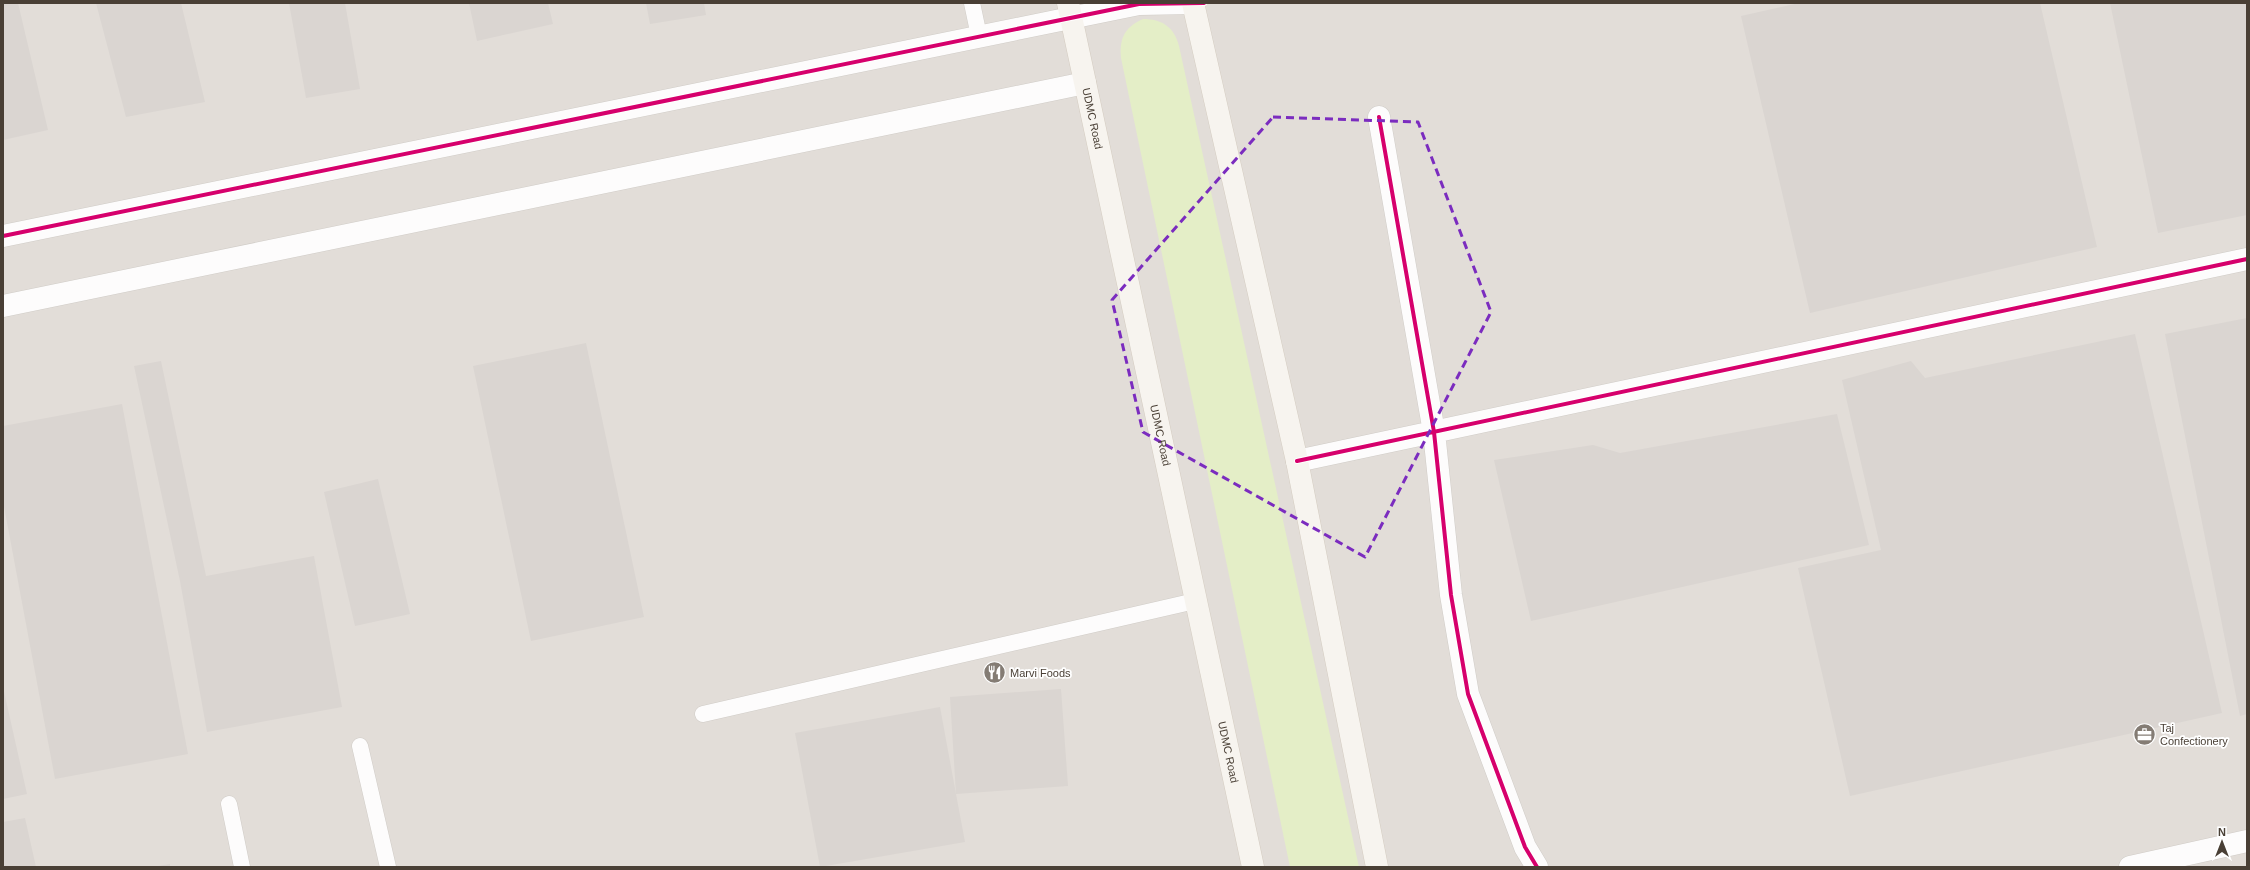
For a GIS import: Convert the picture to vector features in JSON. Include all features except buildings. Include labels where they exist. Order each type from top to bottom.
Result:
[{"type":"main road","points":[[1193,3],[1297,461],[1377,867]]},
{"type":"main road","name":"UDMC Road","points":[[1069,11],[1253,867]]},
{"type":"street","points":[[3,236],[979,36],[1069,11],[1139,4],[1204,3]]},
{"type":"street","points":[[3,306],[1084,83]]},
{"type":"street","points":[[1379,117],[1434,432],[1451,596],[1468,694],[1525,847],[1537,867]]},
{"type":"street","points":[[1297,461],[2247,259]]},
{"type":"street","points":[[2130,867],[2247,841]]},
{"type":"lane","points":[[972,3],[979,36]]},
{"type":"lane","points":[[703,714],[1195,601]]},
{"type":"lane","points":[[360,746],[388,867]]},
{"type":"lane","points":[[230,804],[242,867]]},
{"type":"highlighted area","points":[[1273,117],[1418,122],[1491,312],[1365,557],[1143,432],[1112,300]]},
{"type":"shaded area","points":[[3,3],[2247,3],[2247,867],[3,867]]},
{"type":"green space","points":[[1143,19],[1150,19],[1166,25],[1174,34],[1179,46],[1359,867],[1290,867],[1121,58],[1121,45],[1124,34],[1137,22]]},
{"type":"cycle path","points":[[3,236],[1139,4],[1204,3]]},
{"type":"cycle path","points":[[1379,117],[1434,432],[1451,595],[1468,694],[1525,847],[1537,867]]},
{"type":"cycle path","points":[[1297,461],[2247,259]]},
{"type":"place","name":"Marvi Foods","points":[[995,673]]},
{"type":"place","name":"Taj Confectionery","points":[[2145,734]]}]
